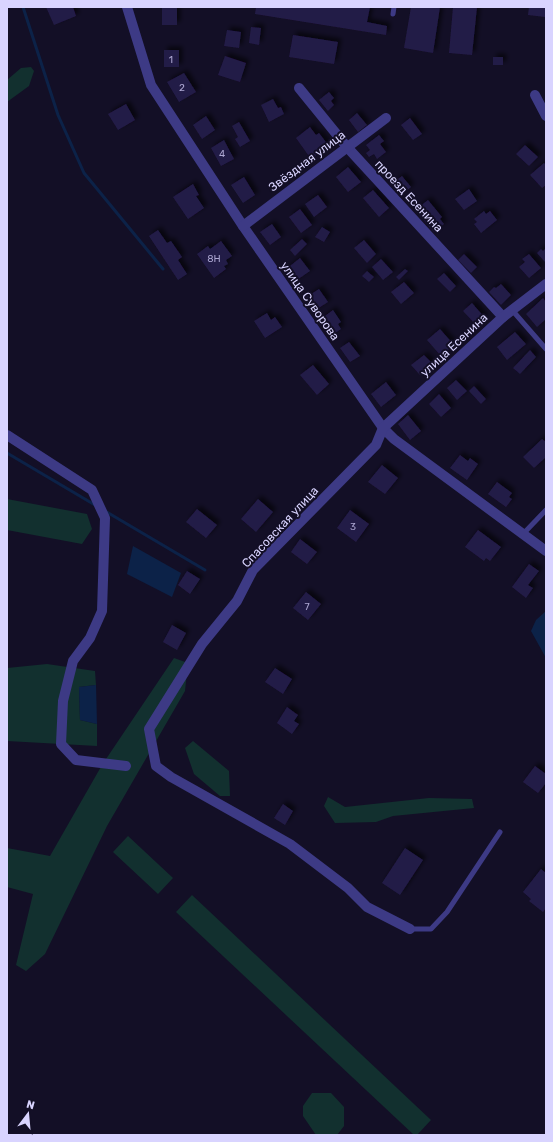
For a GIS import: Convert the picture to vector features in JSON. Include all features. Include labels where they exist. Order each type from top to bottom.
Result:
[{"type":"street","name":"улица Суворова","points":[[127,7],[151,85],[243,226],[383,428],[394,439],[546,551]]},
{"type":"street","name":"проезд Есенина","points":[[299,88],[347,148],[503,317]]},
{"type":"street","points":[[535,95],[546,116]]},
{"type":"street","name":"Звёздная улица","points":[[243,226],[386,118]]},
{"type":"street","name":"улица Есенина","points":[[383,428],[503,317],[546,284]]},
{"type":"street","name":"Спасовская улица","points":[[383,428],[376,445],[253,570],[237,601],[202,644],[149,729],[156,766],[171,777],[290,844],[348,888],[367,907],[410,930]]},
{"type":"street","points":[[7,436],[92,490],[105,518],[102,611],[90,638],[73,661],[63,702],[61,744],[76,760],[126,766]]},
{"type":"lane","points":[[393,14],[394,7]]},
{"type":"lane","points":[[512,310],[546,349]]},
{"type":"lane","points":[[523,534],[546,510]]},
{"type":"lane","points":[[410,930],[431,929],[447,912],[500,832]]},
{"type":"green space","points":[[31,67],[34,71],[29,86],[7,102],[7,80],[21,68]]},
{"type":"green space","points":[[7,499],[87,514],[92,529],[82,544],[7,530]]},
{"type":"green space","points":[[174,658],[188,663],[185,691],[107,826],[45,954],[26,971],[16,965],[33,894],[7,887],[7,848],[50,856],[102,765]]},
{"type":"green space","points":[[47,664],[95,671],[96,685],[79,687],[80,720],[97,724],[97,746],[7,741],[7,668]]},
{"type":"green space","points":[[193,741],[229,771],[230,796],[220,796],[194,774],[185,748]]},
{"type":"green space","points":[[328,797],[345,807],[429,798],[472,799],[474,808],[393,816],[376,822],[335,823],[324,806]]},
{"type":"green space","points":[[128,836],[173,878],[158,894],[113,852]]},
{"type":"green space","points":[[192,895],[431,1120],[417,1135],[414,1135],[176,912]]},
{"type":"green space","points":[[312,1093],[331,1093],[344,1107],[344,1126],[337,1135],[316,1135],[303,1116],[303,1106]]},
{"type":"water","points":[[133,546],[181,573],[172,597],[127,574]]},
{"type":"water","points":[[546,611],[546,658],[531,631],[536,620]]},
{"type":"water","points":[[96,685],[97,724],[80,720],[79,687]]},
{"type":"building","points":[[46,7],[73,7],[76,16],[54,25]]},
{"type":"building","points":[[162,7],[177,7],[177,25],[162,25]]},
{"type":"building","points":[[256,7],[370,7],[367,22],[387,26],[386,35],[255,14]]},
{"type":"building","points":[[411,7],[440,7],[433,53],[404,48]]},
{"type":"building","points":[[453,7],[477,7],[472,55],[449,53]]},
{"type":"building","points":[[529,7],[546,7],[545,17],[528,15]]},
{"type":"building","points":[[251,27],[261,28],[259,45],[249,43]]},
{"type":"building","points":[[227,30],[241,32],[239,48],[224,46]]},
{"type":"building","points":[[293,35],[338,42],[334,64],[289,57]]},
{"type":"building","points":[[164,50],[179,50],[179,67],[164,67]]},
{"type":"building","points":[[225,56],[246,63],[240,82],[218,75]]},
{"type":"building","points":[[493,57],[503,57],[503,65],[493,65]]},
{"type":"building","points":[[184,73],[196,92],[179,102],[167,82]]},
{"type":"building","points":[[329,92],[334,98],[331,101],[334,105],[328,111],[319,100]]},
{"type":"building","points":[[273,99],[278,108],[281,107],[284,114],[269,122],[261,105]]},
{"type":"building","points":[[126,104],[135,120],[118,130],[108,114]]},
{"type":"building","points":[[357,113],[367,125],[358,132],[349,120]]},
{"type":"building","points":[[206,116],[215,130],[202,139],[193,125]]},
{"type":"building","points":[[410,118],[422,134],[413,140],[401,125]]},
{"type":"building","points":[[239,122],[250,141],[240,147],[235,139],[238,137],[232,126]]},
{"type":"building","points":[[310,127],[316,135],[319,133],[329,146],[311,159],[296,138]]},
{"type":"building","points":[[379,135],[384,141],[380,144],[386,152],[377,159],[374,154],[369,157],[366,153],[370,150],[366,145]]},
{"type":"building","points":[[224,140],[234,159],[221,166],[211,148]]},
{"type":"building","points":[[525,145],[538,157],[529,166],[516,154]]},
{"type":"building","points":[[544,163],[546,165],[546,185],[542,188],[530,175]]},
{"type":"building","points":[[348,167],[361,182],[348,192],[336,177]]},
{"type":"building","points":[[402,176],[411,187],[404,193],[394,182]]},
{"type":"building","points":[[244,177],[255,195],[243,203],[231,185]]},
{"type":"building","points":[[193,184],[199,195],[196,196],[204,208],[188,219],[173,197]]},
{"type":"building","points":[[469,189],[477,201],[464,210],[455,199]]},
{"type":"building","points":[[373,190],[389,208],[379,217],[363,198]]},
{"type":"building","points":[[318,195],[327,207],[314,217],[305,204]]},
{"type":"building","points":[[428,200],[442,217],[440,219],[444,224],[434,232],[415,210]]},
{"type":"building","points":[[300,209],[312,225],[301,233],[289,217]]},
{"type":"building","points":[[484,211],[486,214],[490,211],[497,220],[481,233],[474,224],[477,222],[474,219]]},
{"type":"building","points":[[272,224],[281,237],[270,245],[260,232]]},
{"type":"building","points":[[322,227],[330,232],[324,242],[315,237]]},
{"type":"building","points":[[158,230],[167,243],[171,241],[182,257],[178,260],[187,274],[178,280],[149,236]]},
{"type":"building","points":[[302,239],[307,244],[295,256],[290,250]]},
{"type":"building","points":[[364,240],[376,254],[367,263],[354,248]]},
{"type":"building","points":[[221,241],[232,256],[226,260],[228,264],[224,266],[226,269],[214,278],[197,254],[208,246],[210,249]]},
{"type":"building","points":[[546,248],[546,263],[537,253],[541,249],[543,251]]},
{"type":"building","points":[[464,254],[477,267],[471,273],[458,260]]},
{"type":"building","points":[[529,254],[541,268],[529,278],[519,267],[525,262],[522,259]]},
{"type":"building","points":[[300,258],[310,271],[294,282],[285,270]]},
{"type":"building","points":[[381,259],[393,272],[383,280],[372,267]]},
{"type":"building","points":[[405,269],[408,271],[399,280],[396,277]]},
{"type":"building","points":[[367,271],[374,277],[369,282],[362,276]]},
{"type":"building","points":[[444,273],[456,286],[450,292],[437,279]]},
{"type":"building","points":[[404,282],[414,293],[401,304],[391,292]]},
{"type":"building","points":[[501,284],[511,295],[501,305],[489,292],[494,287],[496,288]]},
{"type":"building","points":[[319,289],[328,302],[314,311],[305,298]]},
{"type":"building","points":[[543,298],[546,302],[546,319],[537,327],[526,314]]},
{"type":"building","points":[[472,303],[485,318],[477,326],[463,311]]},
{"type":"building","points":[[333,310],[341,322],[338,324],[341,329],[332,335],[321,319]]},
{"type":"building","points":[[267,313],[271,320],[275,317],[282,327],[265,338],[254,321]]},
{"type":"building","points":[[440,329],[454,345],[441,356],[427,340]]},
{"type":"building","points":[[515,332],[526,344],[507,360],[497,347]]},
{"type":"building","points":[[349,342],[360,356],[350,362],[340,348]]},
{"type":"building","points":[[530,350],[536,357],[520,374],[513,368]]},
{"type":"building","points":[[424,355],[433,364],[420,375],[411,365]]},
{"type":"building","points":[[313,365],[329,384],[317,395],[300,375]]},
{"type":"building","points":[[456,380],[467,391],[457,400],[447,388]]},
{"type":"building","points":[[386,382],[396,395],[381,407],[371,394]]},
{"type":"building","points":[[474,386],[486,399],[481,404],[469,391]]},
{"type":"building","points":[[439,394],[451,408],[441,417],[429,404]]},
{"type":"building","points":[[408,415],[421,431],[410,440],[398,424]]},
{"type":"building","points":[[542,439],[546,442],[546,457],[534,468],[523,457]]},
{"type":"building","points":[[460,455],[468,461],[470,458],[478,464],[467,480],[450,468]]},
{"type":"building","points":[[382,465],[398,478],[385,494],[368,482]]},
{"type":"building","points":[[497,482],[512,493],[509,497],[512,499],[506,507],[488,494]]},
{"type":"building","points":[[258,499],[273,512],[256,532],[241,519]]},
{"type":"building","points":[[197,509],[217,525],[206,538],[186,522]]},
{"type":"building","points":[[350,510],[369,524],[356,542],[337,528]]},
{"type":"building","points":[[478,530],[501,547],[490,561],[486,558],[484,561],[465,547]]},
{"type":"building","points":[[300,539],[317,552],[307,564],[291,552]]},
{"type":"building","points":[[529,564],[539,571],[528,585],[533,588],[526,598],[512,587]]},
{"type":"building","points":[[187,571],[200,579],[190,594],[178,585]]},
{"type":"building","points":[[306,592],[321,604],[308,620],[293,608]]},
{"type":"building","points":[[172,625],[186,633],[177,650],[163,642]]},
{"type":"building","points":[[275,668],[292,679],[283,694],[265,682]]},
{"type":"building","points":[[287,707],[298,715],[294,721],[299,724],[292,734],[277,723]]},
{"type":"building","points":[[535,766],[546,774],[546,783],[538,793],[523,782]]},
{"type":"building","points":[[283,804],[293,811],[285,825],[274,818]]},
{"type":"building","points":[[405,848],[423,860],[400,895],[382,883]]},
{"type":"building","points":[[541,869],[546,873],[546,908],[543,912],[529,901],[531,899],[523,892]]},
{"type":"waterway","points":[[23,7],[58,115],[84,173],[163,269]]},
{"type":"waterway","points":[[7,453],[95,505]]},
{"type":"waterway","points":[[105,511],[205,570]]}]
